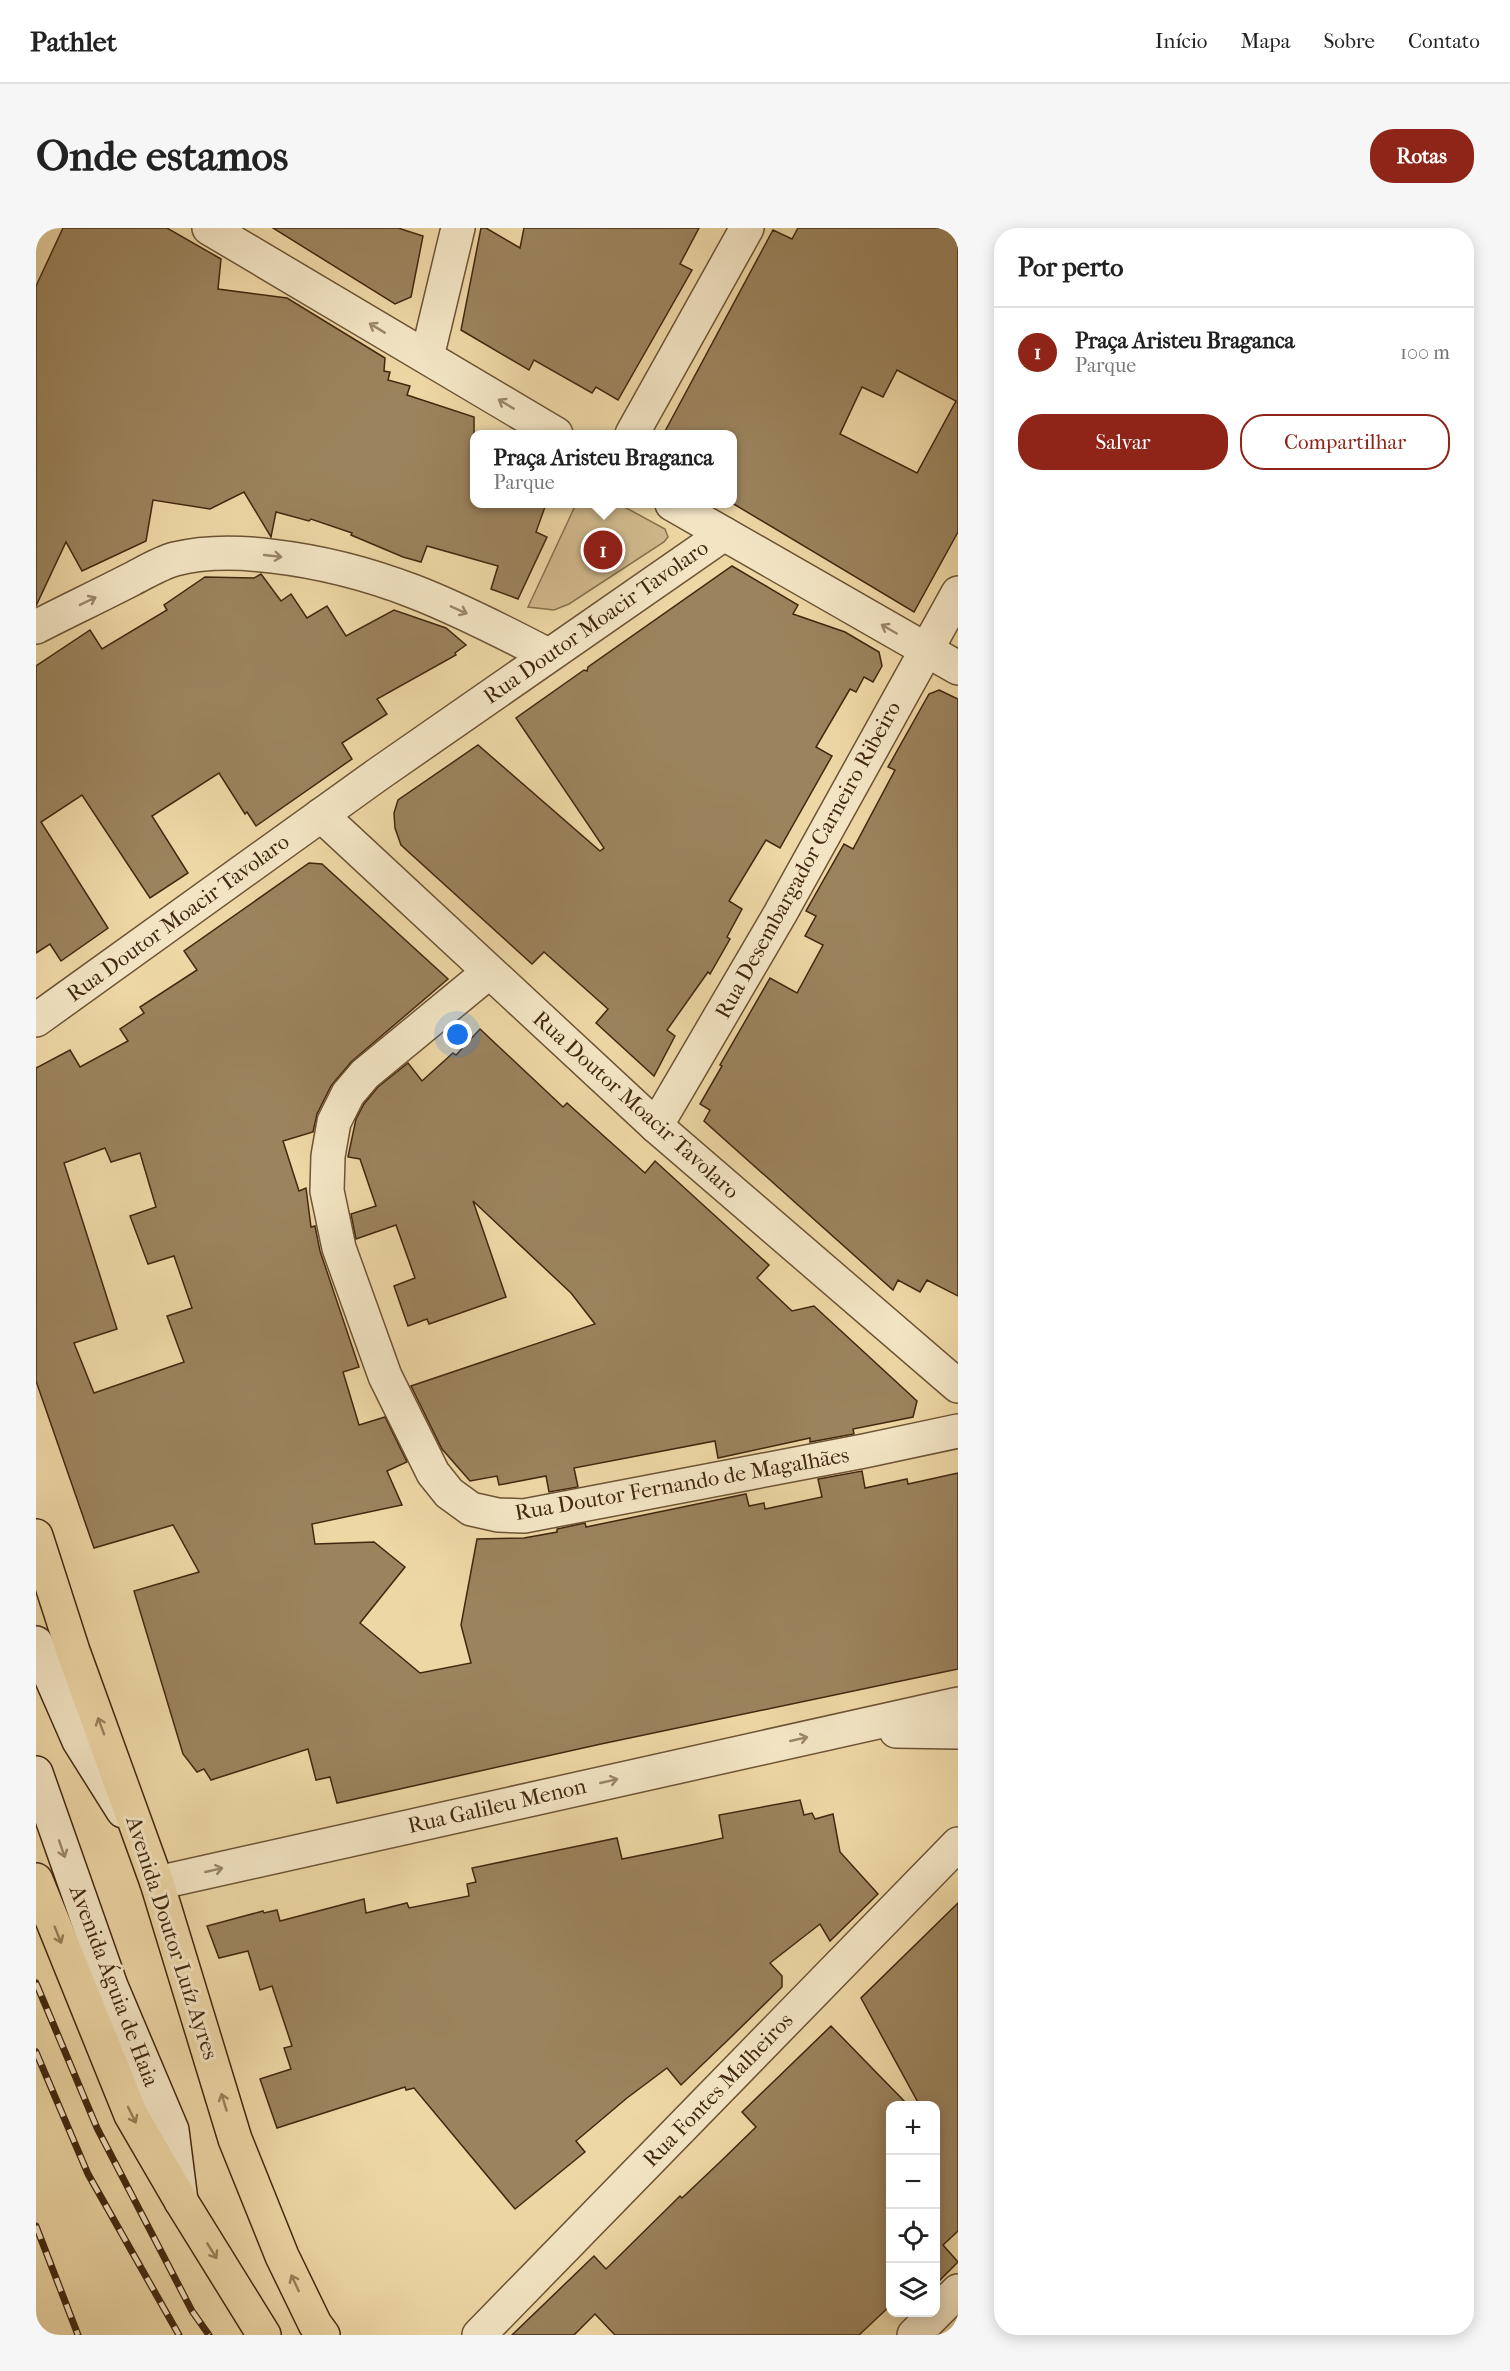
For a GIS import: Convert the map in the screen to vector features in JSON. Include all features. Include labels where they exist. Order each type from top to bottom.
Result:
[{"type":"highway","name":"Avenida Doutor Luíz Ayres","points":[[36,1536],[73,1651],[157,1883],[235,2139],[282,2256],[322,2335]]},
{"type":"highway","points":[[36,1880],[131,2115],[264,2335]]},
{"type":"street","points":[[209,228],[548,430]]},
{"type":"street","points":[[428,357],[458,228]]},
{"type":"street","points":[[635,430],[747,228]]},
{"type":"street","points":[[679,508],[958,668]]},
{"type":"street","name":"Rua Doutor Moacir Tavolaro","points":[[36,1020],[321,815],[724,534]]},
{"type":"street","points":[[36,627],[173,559],[206,553],[243,553],[345,568],[404,586],[464,611],[548,655]]},
{"type":"street","name":"Rua Desembargador Carneiro Ribeiro","points":[[656,1126],[780,914],[958,593]]},
{"type":"street","name":"Rua Doutor Moacir Tavolaro","points":[[321,815],[656,1126],[958,1386]]},
{"type":"street","name":"Rua Doutor Fernando de Magalhães","points":[[489,972],[365,1074],[348,1094],[334,1122],[328,1156],[327,1191],[339,1248],[381,1366],[433,1473],[449,1493],[471,1509],[498,1515],[524,1516],[958,1431]]},
{"type":"street","points":[[36,1643],[79,1742],[142,1840]]},
{"type":"street","name":"Rua Galileu Menon","points":[[157,1883],[958,1704]]},
{"type":"street","name":"Rua Galileu Menon","points":[[838,1731],[958,1731]]},
{"type":"street","name":"Avenida Águia de Haia","points":[[36,1773],[111,1986],[172,2130],[181,2201]]},
{"type":"street","name":"Rua Fontes Malheiros","points":[[479,2335],[958,1844]]},
{"type":"street","points":[[914,2335],[958,2292]]},
{"type":"shaded area","points":[[574,508],[626,508],[665,529],[668,537],[664,542],[569,604],[554,610],[528,607]]},
{"type":"building","points":[[63,228],[167,228],[221,259],[218,289],[287,298],[385,358],[384,371],[390,372],[388,380],[410,386],[407,395],[474,417],[474,430],[470,430],[470,508],[545,508],[536,532],[547,537],[518,599],[491,589],[498,566],[427,546],[421,562],[403,557],[351,535],[352,533],[311,519],[309,521],[276,512],[271,537],[244,492],[210,509],[153,500],[146,541],[82,571],[66,542],[36,606],[36,286]]},
{"type":"building","points":[[273,228],[398,228],[423,236],[411,297],[395,304]]},
{"type":"building","points":[[481,228],[486,228],[520,248],[524,228],[699,228],[680,264],[692,270],[618,400],[596,387],[592,393],[534,360],[529,370],[461,330]]},
{"type":"building","points":[[798,228],[958,228],[958,532],[914,612],[737,506],[737,430],[666,430],[773,230],[792,239]],"holes":[[[897,370],[956,401],[917,473],[840,434],[862,387],[883,397]]]},
{"type":"building","points":[[732,566],[798,605],[793,614],[845,632],[879,652],[882,666],[873,682],[864,677],[856,692],[850,689],[816,747],[832,756],[780,848],[766,840],[729,901],[742,909],[727,937],[730,939],[710,974],[708,972],[667,1030],[675,1036],[654,1076],[596,1023],[608,1009],[544,952],[532,964],[401,845],[395,828],[394,813],[398,800],[478,745],[600,851],[604,848],[516,718],[584,670],[587,671],[588,667]]},
{"type":"building","points":[[261,574],[281,601],[291,594],[307,618],[327,606],[346,636],[394,610],[446,628],[466,645],[455,653],[456,655],[377,699],[387,714],[342,743],[352,759],[256,826],[247,812],[245,814],[219,773],[152,816],[188,873],[150,898],[82,795],[41,822],[108,928],[61,961],[50,944],[36,953],[36,666],[90,630],[102,649],[167,610],[164,605],[205,577],[254,578]]},
{"type":"building","points":[[939,690],[958,699],[958,1296],[927,1280],[920,1292],[898,1280],[893,1290],[704,1121],[710,1110],[700,1104],[770,978],[797,993],[823,945],[805,936],[816,916],[806,911],[844,844],[853,849],[895,770],[888,767],[929,694]]},
{"type":"building","points":[[309,863],[322,864],[448,979],[351,1062],[331,1086],[317,1114],[313,1132],[283,1141],[299,1191],[306,1188],[311,1227],[315,1226],[320,1251],[359,1367],[343,1372],[359,1425],[385,1417],[407,1462],[387,1471],[402,1505],[312,1524],[315,1544],[374,1542],[405,1567],[360,1623],[420,1673],[471,1663],[461,1625],[477,1539],[524,1538],[557,1532],[557,1529],[585,1523],[586,1527],[746,1494],[749,1506],[764,1503],[765,1509],[822,1497],[818,1479],[862,1471],[865,1488],[907,1479],[908,1484],[958,1473],[958,1669],[601,1744],[337,1803],[330,1777],[316,1780],[308,1749],[211,1780],[204,1769],[197,1772],[183,1754],[134,1591],[199,1572],[173,1525],[94,1548],[36,1381],[36,1068],[70,1050],[80,1067],[128,1041],[120,1029],[144,1013],[140,1007],[197,970],[184,951]],"holes":[[[105,1148],[111,1162],[140,1153],[156,1207],[130,1216],[148,1264],[174,1256],[192,1308],[167,1316],[184,1362],[94,1393],[74,1343],[117,1329],[64,1163]]]},
{"type":"building","points":[[480,1029],[563,1107],[567,1103],[645,1173],[655,1161],[769,1265],[757,1278],[792,1311],[814,1306],[917,1401],[913,1417],[853,1429],[854,1434],[810,1442],[810,1438],[718,1458],[715,1441],[574,1468],[578,1487],[549,1492],[546,1476],[499,1485],[497,1476],[470,1481],[442,1449],[411,1386],[595,1324],[571,1293],[473,1201],[506,1297],[429,1324],[427,1319],[408,1326],[394,1286],[415,1278],[396,1225],[356,1239],[351,1214],[376,1206],[360,1159],[348,1157],[356,1119],[364,1104],[378,1087],[408,1063],[422,1081],[453,1053],[456,1055]]},
{"type":"building","points":[[800,1800],[804,1815],[812,1813],[815,1819],[833,1814],[840,1852],[878,1894],[830,1941],[820,1924],[770,1963],[782,1976],[782,1987],[729,2039],[681,2085],[667,2068],[627,2098],[576,2141],[585,2152],[515,2209],[414,2088],[406,2090],[405,2087],[277,2128],[260,2079],[291,2069],[284,2048],[292,2046],[272,1986],[260,1990],[248,1951],[219,1958],[207,1926],[263,1911],[264,1913],[277,1910],[280,1921],[364,1899],[366,1913],[407,1903],[409,1908],[469,1896],[467,1884],[476,1882],[472,1868],[617,1838],[622,1859],[696,1844],[723,1838],[719,1815]]},
{"type":"building","points":[[958,1903],[958,2231],[943,2245],[958,2262],[940,2280],[940,2101],[917,2101],[861,1998]]},
{"type":"building","points":[[831,2026],[904,2101],[886,2101],[886,2310],[859,2335],[615,2335],[595,2314],[574,2335],[512,2335],[594,2256],[606,2269],[680,2196],[682,2198],[719,2163],[756,2127],[742,2112]]},
{"type":"railway","points":[[36,1983],[97,2128],[192,2311],[209,2335]]},
{"type":"railway","points":[[36,2052],[88,2174],[179,2335]]},
{"type":"railway","points":[[36,2226],[78,2335]]},
{"type":"place","name":"Praça Aristeu Braganca","points":[[603,550]]}]
